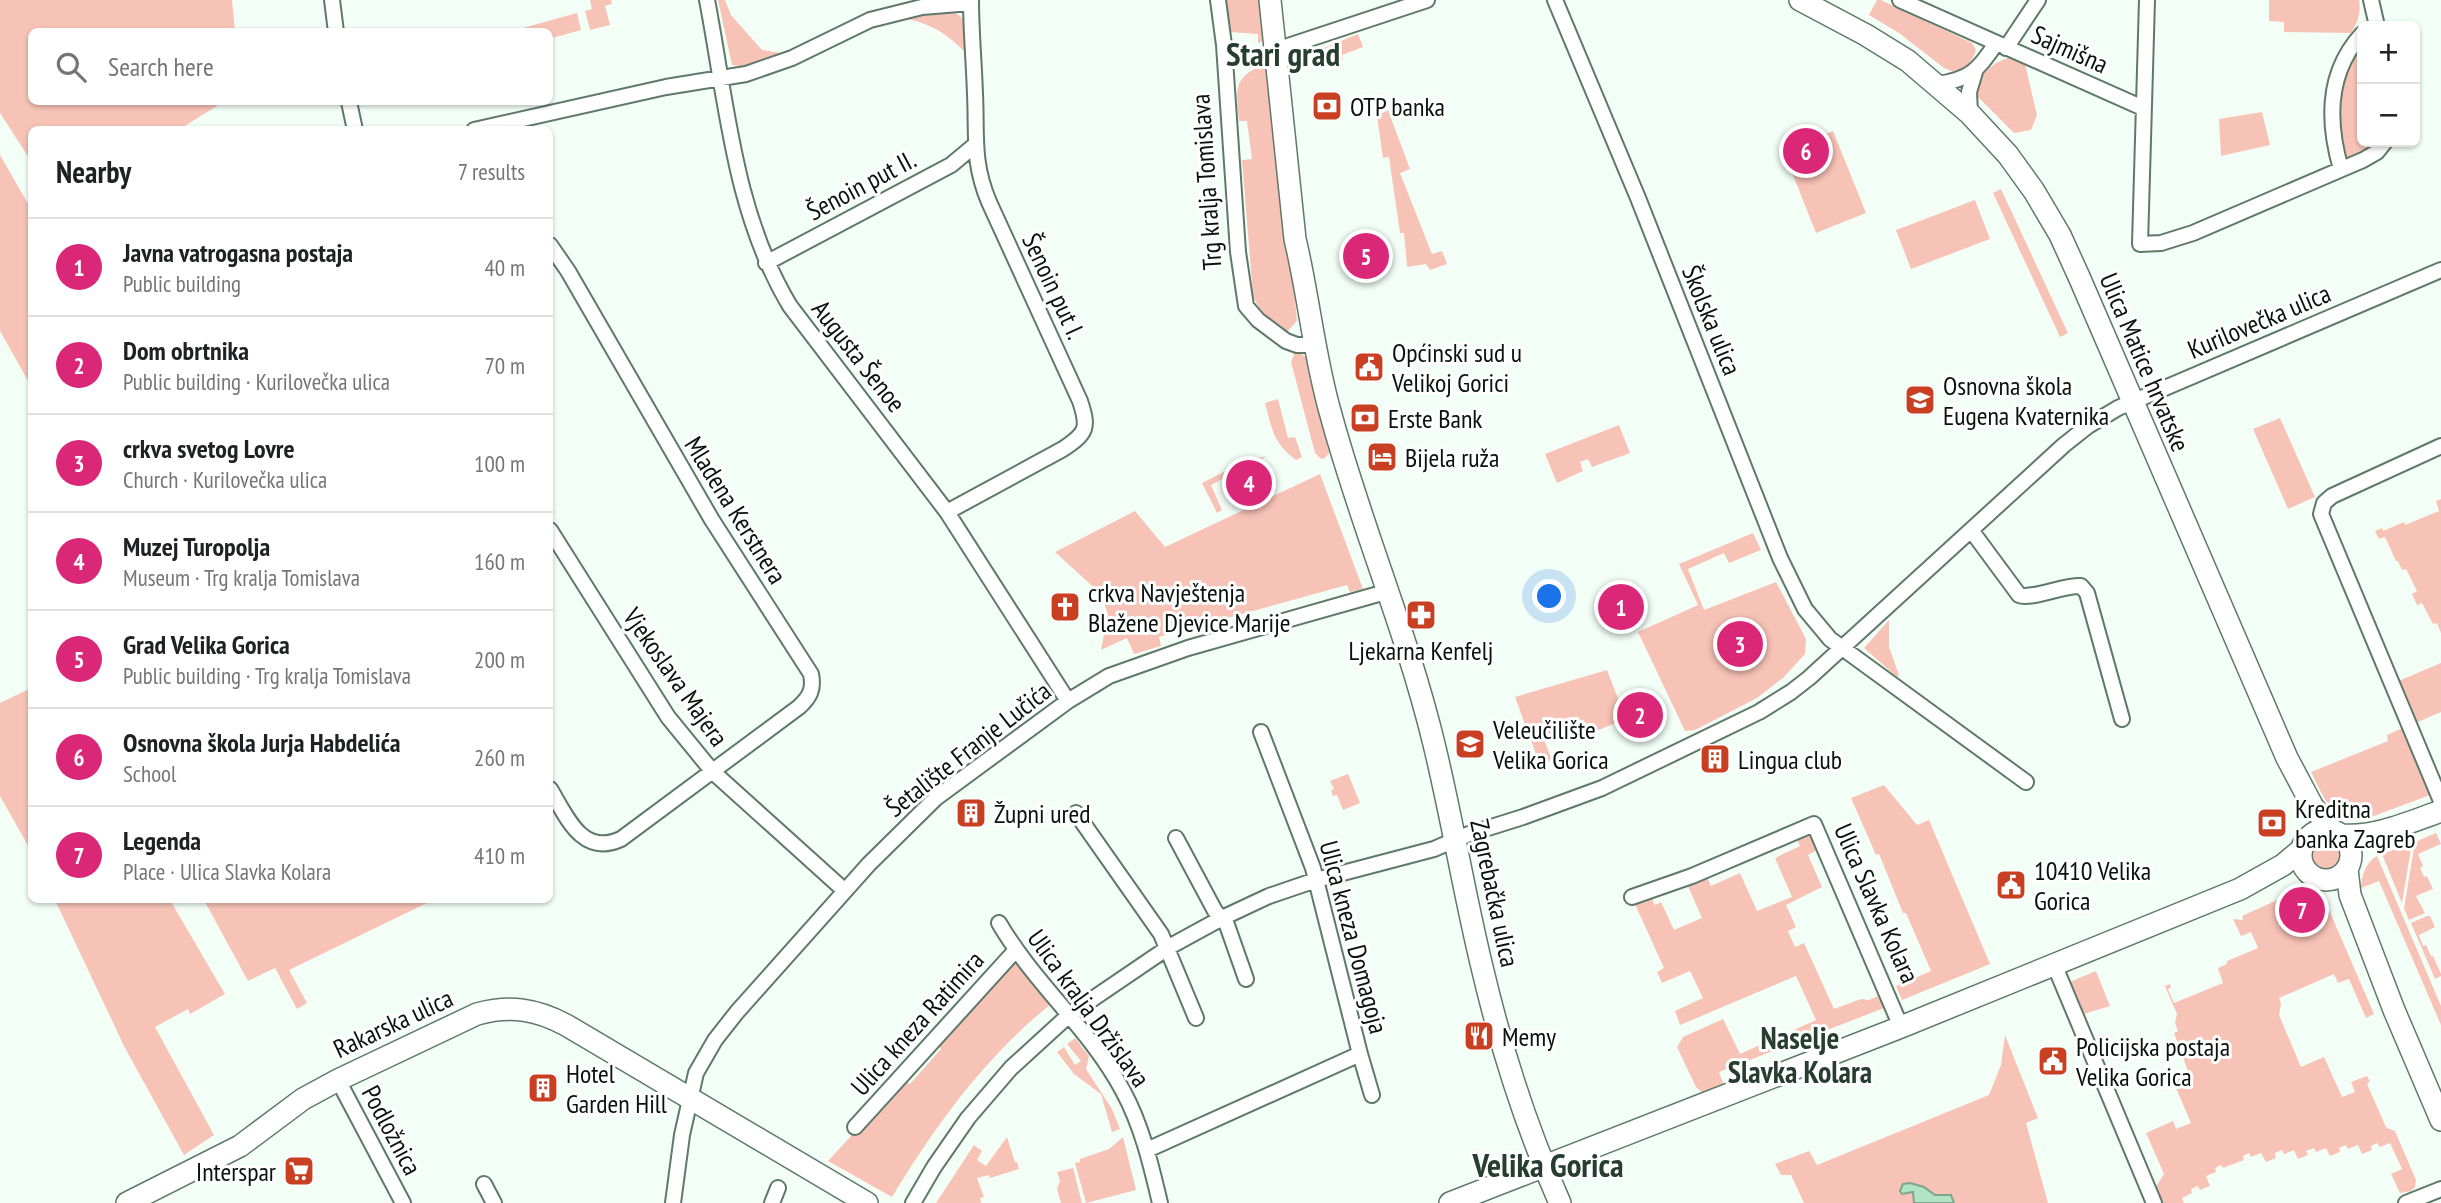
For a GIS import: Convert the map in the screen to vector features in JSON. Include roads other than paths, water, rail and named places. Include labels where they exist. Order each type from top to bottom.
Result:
[{"type":"main road","points":[[1270,0],[1295,239],[1303,270],[1315,345],[1343,460],[1389,591]]},
{"type":"main road","name":"Ulica Matice hrvatske","points":[[1800,0],[1878,41],[1937,84],[1970,114],[2008,155],[2046,209],[2080,279],[2287,758],[2313,807],[2337,833]]},
{"type":"main road","name":"Zagrebačka ulica","points":[[1389,591],[1414,668],[1434,745],[1482,968],[1515,1088],[1560,1203]]},
{"type":"main road","points":[[2400,826],[2363,848],[2336,878],[2319,878],[2309,873],[2302,861],[2302,849],[2314,833],[2356,836],[2400,826],[2441,811]]},
{"type":"main road","points":[[2337,833],[2350,848],[2350,895],[2394,1010],[2441,1120]]},
{"type":"main road","name":"Ulica Slavka Kolara","points":[[2251,884],[2289,861],[2302,849]]},
{"type":"main road","name":"Ulica Slavka Kolara","points":[[1450,1203],[1901,1027],[2251,884],[2295,873],[2309,873]]},
{"type":"main road","name":"Rakarska ulica","points":[[127,1203],[240,1146],[303,1099],[338,1080],[477,1014],[512,1008],[558,1020],[867,1203]]},
{"type":"street","points":[[332,0],[335,28]]},
{"type":"street","name":"Augusta Šenoe","points":[[707,0],[741,184],[766,263],[790,306],[947,512],[1068,701]]},
{"type":"street","name":"Trg kralja Tomislava","points":[[1218,0],[1245,306],[1286,341],[1297,345],[1315,345]]},
{"type":"street","points":[[1276,50],[1427,0]]},
{"type":"street","name":"Školska ulica","points":[[1555,0],[1638,198],[1780,558],[1805,609],[1840,648]]},
{"type":"street","name":"Sajmišna","points":[[1900,0],[2143,108]]},
{"type":"street","points":[[1937,84],[1964,78],[1975,72],[2001,46],[2038,0]]},
{"type":"street","points":[[2147,0],[2140,244],[2161,243],[2193,233],[2292,192],[2377,152],[2381,147]]},
{"type":"street","points":[[2371,0],[2374,21]]},
{"type":"street","points":[[492,126],[666,87],[746,74],[792,58],[870,20],[922,7],[971,1]]},
{"type":"street","name":"Šenoin put I.","points":[[947,512],[1063,449],[1076,440],[1086,427],[1080,401],[983,187],[975,145],[971,1]]},
{"type":"street","points":[[2341,169],[2334,145],[2330,113],[2334,82],[2357,40]]},
{"type":"street","points":[[1970,114],[1969,92],[1975,72]]},
{"type":"street","points":[[350,105],[354,126]]},
{"type":"street","name":"Šenoin put II.","points":[[766,263],[951,164],[975,145]]},
{"type":"street","name":"Mladena Kerstnera","points":[[553,249],[712,520],[811,674],[813,684],[807,700],[612,844],[587,841],[578,833],[553,794]]},
{"type":"street","name":"Kurilovečka ulica","points":[[912,1203],[982,1100],[1032,1047],[1069,1015],[1169,947],[1269,896],[1316,880],[1434,849],[1602,788],[1759,712],[1791,692],[2088,426],[2132,402],[2441,270]]},
{"type":"street","points":[[2441,446],[2332,496],[2324,503],[2321,514],[2441,801]]},
{"type":"street","points":[[1971,530],[2019,595],[2029,597],[2068,586],[2081,586],[2087,593],[2122,719]]},
{"type":"street","name":"Vjekoslava Majera","points":[[553,535],[668,716],[713,772],[845,891]]},
{"type":"street","name":"Šetalište Franje Lučića","points":[[673,1203],[682,1135],[696,1073],[721,1032],[885,847],[936,799],[1068,701],[1110,676],[1152,659],[1389,591]]},
{"type":"street","points":[[1840,648],[1963,734],[2026,782]]},
{"type":"street","name":"Ulica kneza Domagoja","points":[[1147,1150],[1360,1054],[1316,880],[1261,732]]},
{"type":"street","points":[[1076,813],[1169,947],[1196,1018]]},
{"type":"street","name":"Ulica Slavka Kolara","points":[[1632,897],[1692,876],[1814,824],[1901,1027]]},
{"type":"street","points":[[1176,838],[1215,911],[1222,918],[1246,979]]},
{"type":"street","name":"Ulica kralja Držislava","points":[[999,923],[1015,951],[1069,1015],[1119,1083],[1147,1150],[1160,1203]]},
{"type":"street","name":"Ulica kneza Ratimira","points":[[855,1128],[1015,951]]},
{"type":"street","points":[[2054,964],[2154,1203]]},
{"type":"street","points":[[1360,1054],[1372,1095]]},
{"type":"street","name":"Podložnica","points":[[338,1080],[403,1203]]},
{"type":"street","points":[[484,1184],[494,1203]]},
{"type":"street","points":[[772,1203],[778,1188]]},
{"type":"street","points":[[2406,1203],[2436,1195]]},
{"type":"place","name":"OTP banka","points":[[1327,106]]},
{"type":"place","name":"Osnovna škola Jurja Habdelića","points":[[1806,151]]},
{"type":"place","name":"Grad Velika Gorica","points":[[1366,256]]},
{"type":"place","name":"Općinski sud u Velikoj Gorici","points":[[1369,367]]},
{"type":"place","name":"Osnovna škola Eugena Kvaternika","points":[[1920,400]]},
{"type":"place","name":"Erste Bank","points":[[1365,418]]},
{"type":"place","name":"Bijela ruža","points":[[1382,457]]},
{"type":"place","name":"Muzej Turopolja","points":[[1249,483]]},
{"type":"place","name":"crkva Navještenja Blažene Djevice Marije","points":[[1065,607]]},
{"type":"place","name":"Javna vatrogasna postaja","points":[[1621,607]]},
{"type":"place","name":"Ljekarna Kenfelj","points":[[1421,615]]},
{"type":"place","name":"crkva svetog Lovre","points":[[1740,644]]},
{"type":"place","name":"Dom obrtnika","points":[[1640,715]]},
{"type":"place","name":"Veleučilište Velika Gorica","points":[[1470,744]]},
{"type":"place","name":"Lingua club","points":[[1715,759]]},
{"type":"place","name":"Župni ured","points":[[971,813]]},
{"type":"place","name":"Kreditna banka Zagreb","points":[[2272,823]]},
{"type":"place","name":"10410 Velika Gorica","points":[[2011,885]]},
{"type":"place","name":"Legenda","points":[[2302,910]]},
{"type":"place","name":"Memy","points":[[1479,1036]]},
{"type":"place","name":"Policijska postaja Velika Gorica","points":[[2053,1061]]},
{"type":"place","name":"Hotel Garden Hill","points":[[543,1088]]},
{"type":"place","name":"Interspar","points":[[299,1171]]},
{"type":"district","name":"Stari grad","points":[[1283,53]]},
{"type":"district","name":"Naselje Slavka Kolara","points":[[1800,1054]]},
{"type":"district","name":"Velika Gorica","points":[[1548,1164]]}]
